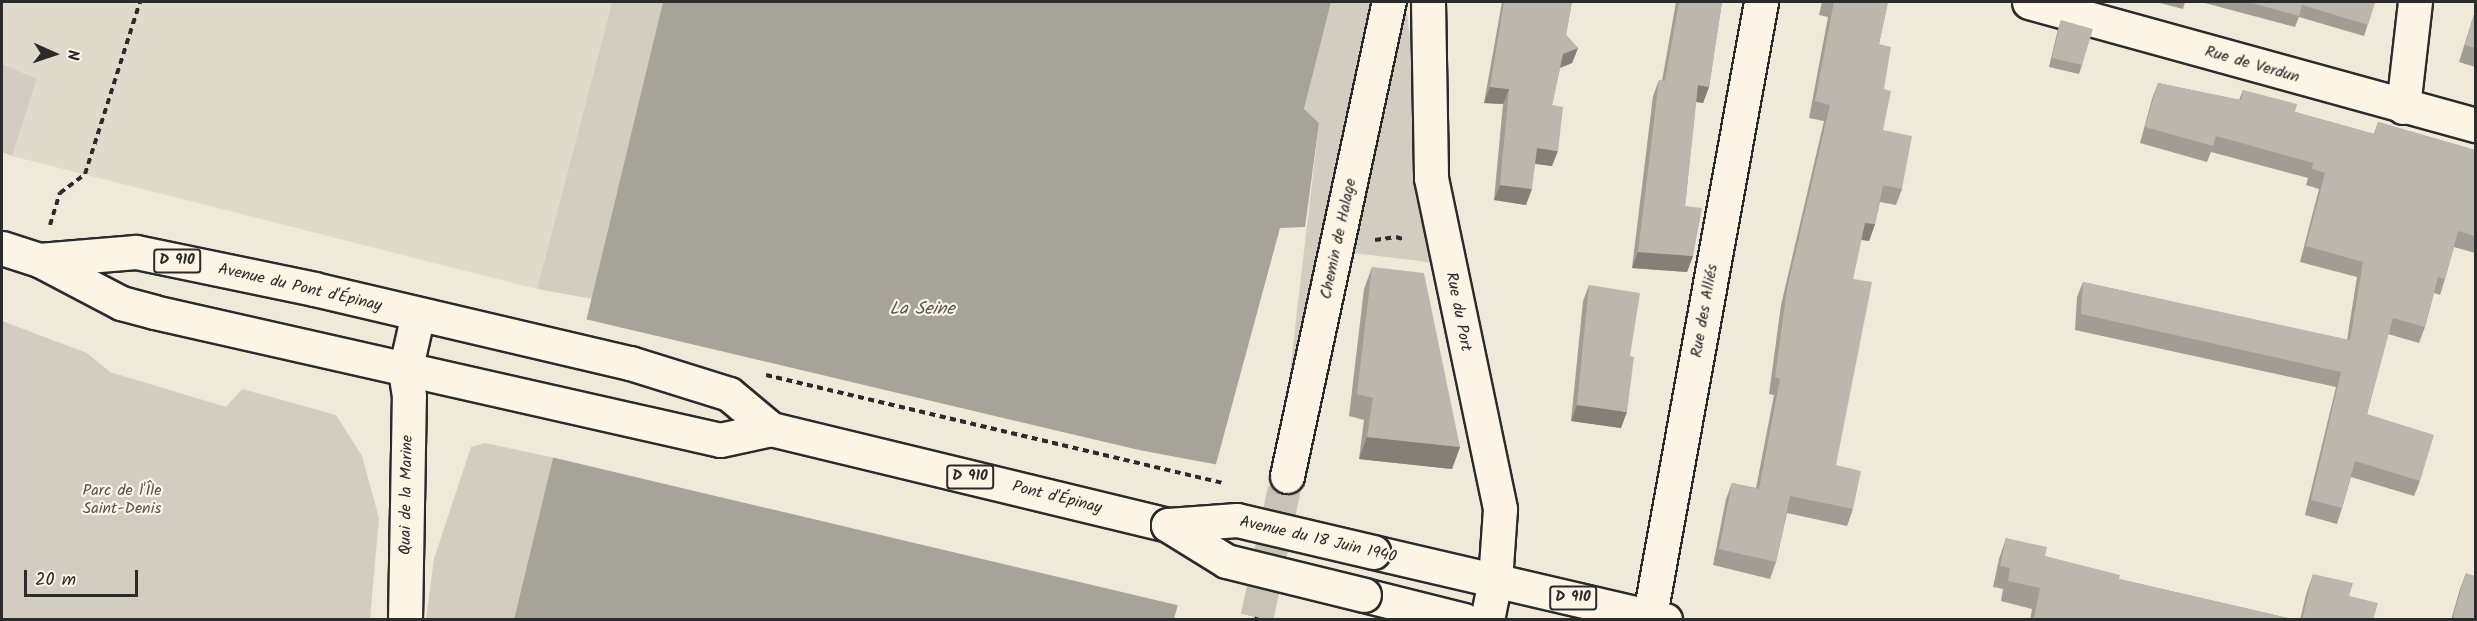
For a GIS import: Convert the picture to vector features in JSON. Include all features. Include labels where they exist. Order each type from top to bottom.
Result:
[{"type":"main road","name":"Chemin de Halage","points":[[1287,476],[1389,2]]},
{"type":"main road","name":"Rue du Port","points":[[1428,2],[1431,178],[1500,509],[1495,580],[1487,620]]},
{"type":"main road","name":"Rue des Alliés","points":[[1655,618],[1761,2]]},
{"type":"main road","name":"Rue de Verdun","points":[[2029,2],[2475,125]]},
{"type":"main road","points":[[2403,107],[2415,2]]},
{"type":"main road","name":"Avenue du Pont d'Épinay","points":[[2,248],[39,260],[122,303],[405,371],[528,396]]},
{"type":"main road","name":"Avenue du Pont d'Épinay","points":[[39,260],[136,252],[541,342]]},
{"type":"main road","points":[[405,371],[418,314]]},
{"type":"main road","name":"Pont d'Épinay","points":[[541,342],[729,393],[771,429]]},
{"type":"main road","name":"Quai de la Marine","points":[[405,371],[409,396],[405,620]]},
{"type":"main road","name":"Pont d'Épinay","points":[[528,396],[720,440],[771,429],[1168,525]]},
{"type":"main road","name":"Avenue du 18 Juin 1940","points":[[1168,525],[1237,520],[1655,618]]},
{"type":"main road","name":"D 910","points":[[1168,525],[1226,561],[1464,620]]},
{"type":"path","points":[[39,260],[60,193],[85,174],[140,2]]},
{"type":"path","points":[[1338,245],[1396,237],[1446,254]]},
{"type":"path","points":[[759,373],[1228,484]]},
{"type":"shaded area","points":[[2,2],[612,2],[537,289],[12,156],[37,79],[2,64]]},
{"type":"green space","points":[[612,2],[663,2],[593,299],[537,289]]},
{"type":"green space","points":[[1331,2],[1373,2],[1287,397],[1319,123],[1304,109]]},
{"type":"green space","points":[[1407,12],[1435,263],[1346,252],[1390,21]]},
{"type":"green space","points":[[2,64],[37,79],[12,156],[2,152]]},
{"type":"green space","name":"Parc de l'Île Saint-Denis","points":[[2,321],[87,353],[110,372],[226,407],[242,389],[336,415],[362,456],[379,518],[370,619],[2,619]]},
{"type":"green space","points":[[485,443],[555,458],[515,619],[426,620],[434,559],[471,447]]},
{"type":"water","name":"La Seine","points":[[663,2],[1331,2],[1304,109],[1319,123],[1305,227],[1280,228],[1174,619],[514,620]]},
{"type":"pier","points":[[585,319],[1139,450],[1219,465],[1181,606],[551,457]]},
{"type":"building","points":[[1504,2],[1572,2],[1566,35],[1578,48],[1563,54],[1552,105],[1563,107],[1558,151],[1537,148],[1532,189],[1500,185],[1509,89],[1490,87]]},
{"type":"building","points":[[1679,2],[1722,2],[1709,87],[1698,85],[1685,206],[1702,208],[1693,256],[1638,252],[1659,80],[1665,81]]},
{"type":"building","points":[[1834,2],[1888,2],[1879,44],[1891,47],[1884,89],[1891,91],[1883,130],[1912,136],[1902,189],[1883,185],[1875,224],[1865,223],[1853,279],[1872,282],[1836,465],[1861,471],[1853,509],[1790,496],[1776,562],[1719,549],[1732,483],[1759,489],[1780,379],[1775,377],[1787,289],[1830,105],[1815,101]]},
{"type":"building","points":[[2248,2],[2375,2],[2368,25],[2302,5],[2299,16]]},
{"type":"building","points":[[2475,12],[2475,48],[2465,45]]},
{"type":"building","points":[[2061,20],[2093,29],[2082,65],[2052,58]]},
{"type":"building","points":[[2158,83],[2241,100],[2243,90],[2297,104],[2295,112],[2375,134],[2378,122],[2475,150],[2475,236],[2458,231],[2445,279],[2438,277],[2425,327],[2393,318],[2367,414],[2434,435],[2420,481],[2355,461],[2342,508],[2311,500],[2341,372],[2081,314],[2083,282],[2350,340],[2363,262],[2306,246],[2325,173],[2312,169],[2313,163],[2216,136],[2213,146],[2145,127]]},
{"type":"building","points":[[1372,267],[1424,273],[1460,447],[1367,437],[1373,398],[1357,394]]},
{"type":"building","points":[[1589,285],[1640,293],[1630,356],[1634,357],[1627,412],[1577,405]]},
{"type":"building","points":[[2006,538],[2047,547],[2045,556],[2120,575],[2119,579],[2297,620],[2042,620],[2034,618],[2040,588],[2008,581],[2010,568],[2000,566]]},
{"type":"building","points":[[2466,573],[2475,576],[2475,620],[2461,620],[2453,617]]},
{"type":"building","points":[[2313,574],[2353,583],[2349,596],[2378,603],[2373,620],[2302,620]]},
{"type":"tunnel","points":[[1257,617],[1287,476]]}]
